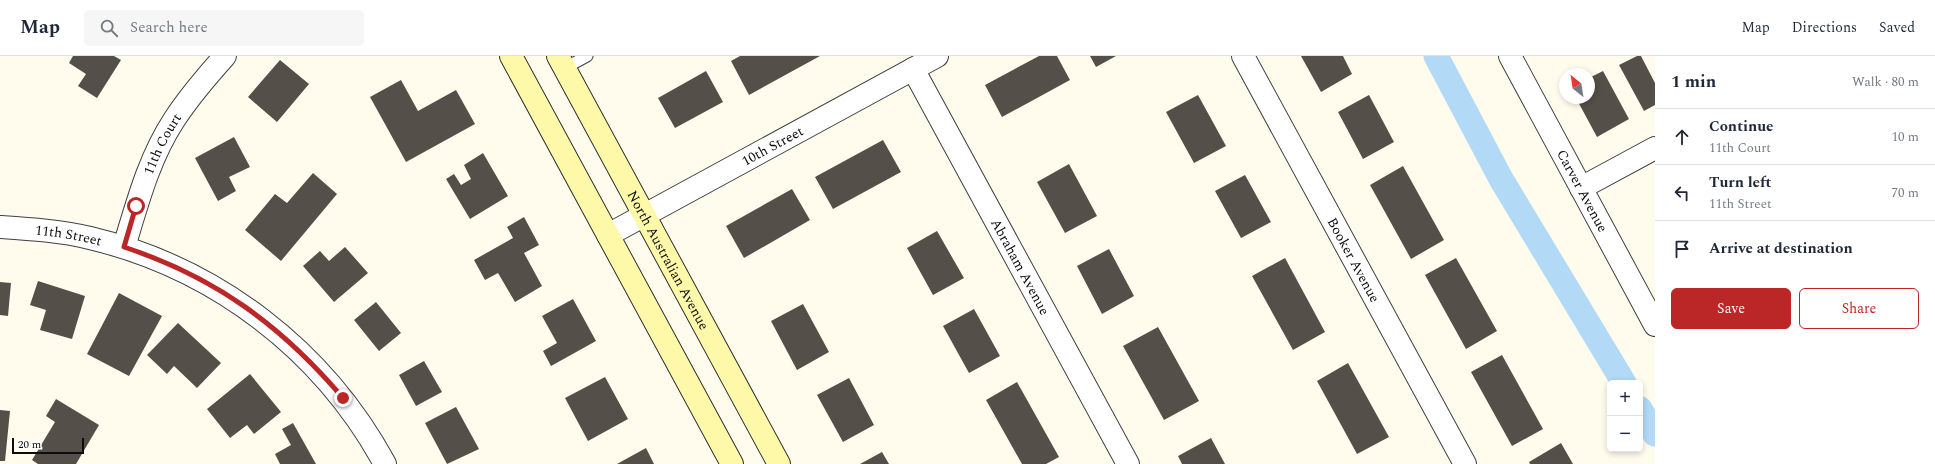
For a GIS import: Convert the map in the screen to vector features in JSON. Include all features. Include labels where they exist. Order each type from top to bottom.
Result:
[{"type":"main road","points":[[511,56],[732,464]]},
{"type":"main road","name":"North Australian Avenue","points":[[561,62],[779,464]]},
{"type":"street","name":"11th Court","points":[[124,247],[139,197],[153,160],[173,121],[198,85],[225,56]]},
{"type":"street","name":"10th Street","points":[[608,235],[936,56]]},
{"type":"street","name":"Booker Avenue","points":[[1243,56],[1465,464]]},
{"type":"street","name":"Carver Avenue","points":[[1510,56],[1655,325]]},
{"type":"street","name":"Abraham Avenue","points":[[913,69],[1128,464]]},
{"type":"street","points":[[1581,188],[1655,148]]},
{"type":"street","name":"11th Street","points":[[0,227],[33,229],[88,238],[124,247],[148,255],[200,279],[248,308],[278,330],[318,369],[343,398],[375,445],[385,464]]},
{"type":"lane","points":[[561,62],[587,56]]},
{"type":"building","points":[[73,56],[114,56],[121,60],[97,98],[78,86],[86,74],[69,63]]},
{"type":"building","points":[[740,56],[820,56],[749,95],[731,61]]},
{"type":"building","points":[[1039,56],[1057,56],[1070,80],[1002,117],[985,85]]},
{"type":"building","points":[[1090,56],[1116,56],[1096,67]]},
{"type":"building","points":[[1301,56],[1343,56],[1352,74],[1321,92]]},
{"type":"building","points":[[1637,56],[1641,56],[1655,83],[1655,105],[1644,111],[1619,65]]},
{"type":"building","points":[[280,60],[309,84],[277,122],[248,97]]},
{"type":"building","points":[[706,71],[723,102],[675,128],[658,98]]},
{"type":"building","points":[[1603,71],[1629,119],[1597,137],[1579,104],[1595,104],[1595,75]]},
{"type":"building","points":[[401,80],[418,111],[456,90],[475,124],[406,162],[370,97]]},
{"type":"building","points":[[1198,95],[1226,146],[1194,163],[1166,112]]},
{"type":"building","points":[[1369,95],[1394,142],[1363,159],[1338,112]]},
{"type":"building","points":[[234,137],[250,167],[229,177],[236,191],[218,201],[195,158]]},
{"type":"building","points":[[883,140],[901,172],[833,209],[815,177]]},
{"type":"building","points":[[483,153],[508,196],[470,219],[446,179],[454,174],[461,185],[471,179],[464,165]]},
{"type":"building","points":[[1069,164],[1097,216],[1065,233],[1037,182]]},
{"type":"building","points":[[1403,166],[1444,240],[1411,259],[1370,185]]},
{"type":"building","points":[[313,173],[337,194],[281,261],[245,230],[275,194],[287,203]]},
{"type":"building","points":[[1245,175],[1271,222],[1241,238],[1215,191]]},
{"type":"building","points":[[792,189],[810,220],[744,258],[726,226]]},
{"type":"building","points":[[524,217],[539,245],[524,253],[542,286],[515,302],[498,273],[485,280],[474,260],[513,238],[507,227]]},
{"type":"building","points":[[937,231],[964,278],[933,295],[907,248]]},
{"type":"building","points":[[345,247],[368,273],[334,302],[303,266],[320,251],[329,261]]},
{"type":"building","points":[[1109,249],[1134,296],[1102,314],[1077,266]]},
{"type":"building","points":[[1285,258],[1325,332],[1293,350],[1252,276]]},
{"type":"building","points":[[1456,258],[1497,331],[1466,349],[1425,275]]},
{"type":"building","points":[[38,281],[85,296],[72,339],[40,330],[46,310],[30,305]]},
{"type":"building","points":[[0,282],[11,283],[8,316],[0,315]]},
{"type":"building","points":[[119,293],[162,316],[129,376],[87,354]]},
{"type":"building","points":[[573,299],[596,341],[551,366],[543,351],[557,343],[542,316]]},
{"type":"building","points":[[376,302],[401,333],[379,351],[354,320]]},
{"type":"building","points":[[803,304],[829,352],[797,370],[771,321]]},
{"type":"building","points":[[974,309],[1000,356],[969,373],[943,326]]},
{"type":"building","points":[[178,323],[221,363],[197,388],[174,366],[167,374],[147,355]]},
{"type":"building","points":[[1158,327],[1199,401],[1164,420],[1123,346]]},
{"type":"building","points":[[1502,355],[1543,429],[1512,446],[1471,372]]},
{"type":"building","points":[[424,361],[442,392],[416,406],[399,375]]},
{"type":"building","points":[[1348,363],[1389,437],[1357,454],[1317,381]]},
{"type":"building","points":[[250,374],[281,412],[254,434],[247,425],[230,438],[207,409]]},
{"type":"building","points":[[605,377],[628,419],[588,441],[565,398]]},
{"type":"building","points":[[849,378],[874,425],[843,442],[817,395]]},
{"type":"building","points":[[1017,382],[1059,457],[1046,464],[1022,464],[986,400]]},
{"type":"building","points":[[56,399],[99,425],[76,464],[38,464],[32,460],[55,422],[46,416]]},
{"type":"building","points":[[456,407],[479,449],[447,464],[425,423]]},
{"type":"building","points":[[0,410],[10,411],[5,461],[0,461]]},
{"type":"building","points":[[293,423],[316,464],[280,464],[275,454],[291,445],[282,429]]},
{"type":"building","points":[[1211,438],[1225,464],[1182,464],[1178,456]]},
{"type":"building","points":[[1561,443],[1573,464],[1530,464],[1529,462]]},
{"type":"building","points":[[646,448],[654,464],[617,464]]},
{"type":"building","points":[[882,452],[889,464],[860,464]]},
{"type":"waterway","points":[[1436,56],[1501,179],[1622,380]]},
{"type":"waterway","points":[[1643,414],[1655,434]]},
{"type":"route","points":[[136,206],[124,247],[148,255],[200,279],[248,308],[278,330],[318,369],[343,398]]}]
